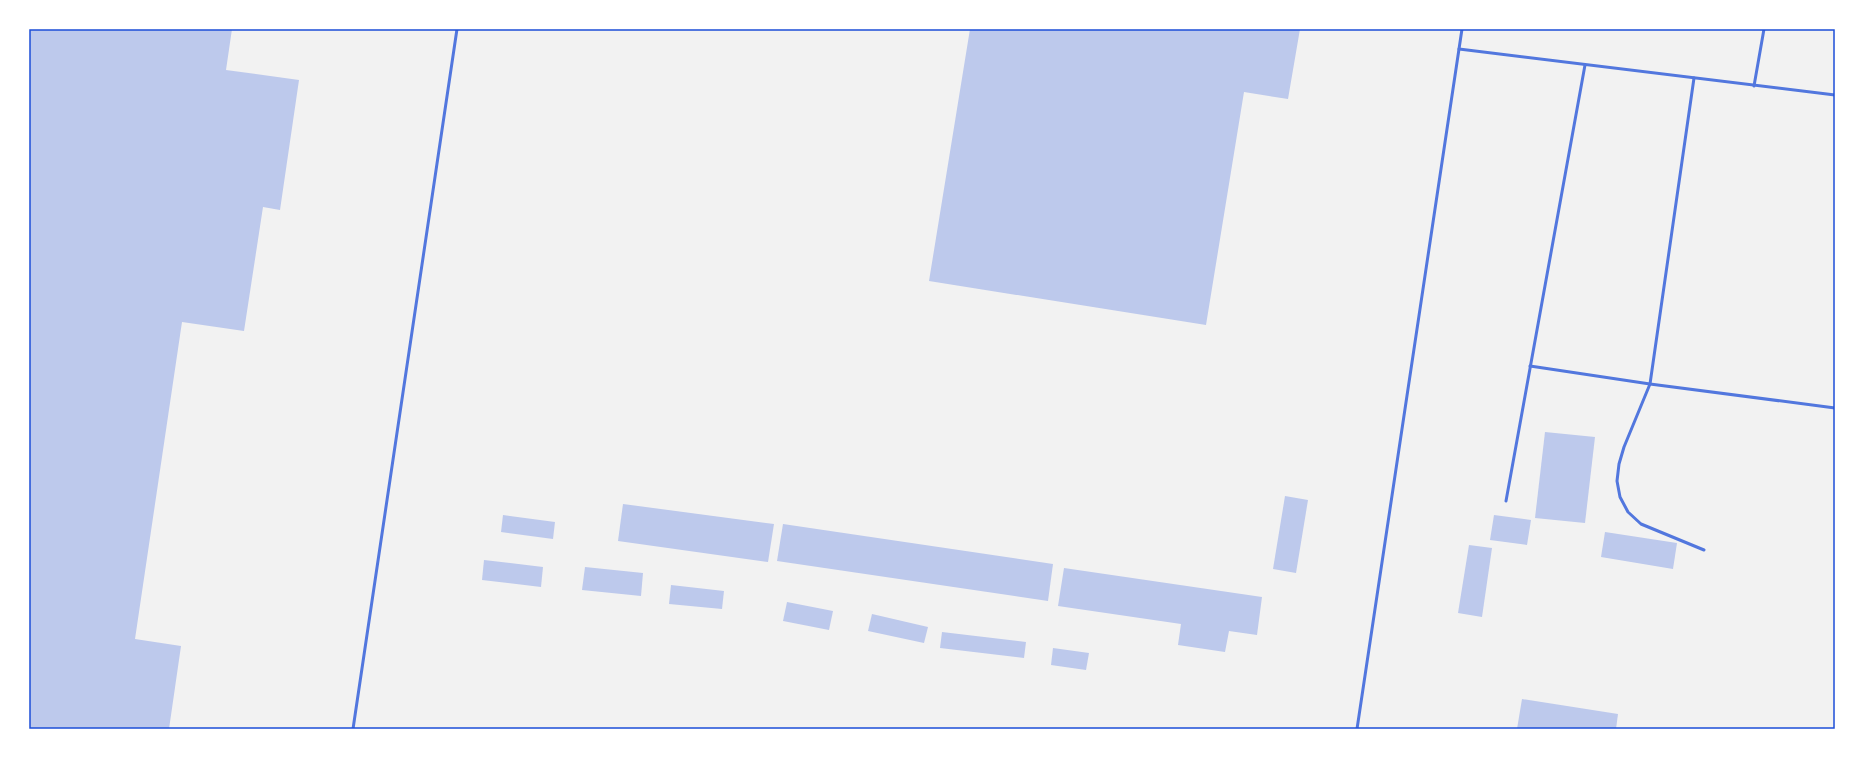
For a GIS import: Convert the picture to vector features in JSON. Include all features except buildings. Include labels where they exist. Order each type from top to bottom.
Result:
[{"type":"lane","points":[[353,729],[457,29]]},
{"type":"lane","points":[[1357,729],[1462,29]]},
{"type":"lane","points":[[1754,86],[1764,29]]},
{"type":"lane","points":[[1459,49],[1835,95]]},
{"type":"lane","points":[[1506,501],[1585,65]]},
{"type":"lane","points":[[1694,78],[1650,384],[1619,464],[1617,481],[1620,497],[1628,512],[1641,524],[1704,550]]},
{"type":"lane","points":[[1530,366],[1650,384],[1835,408]]}]
